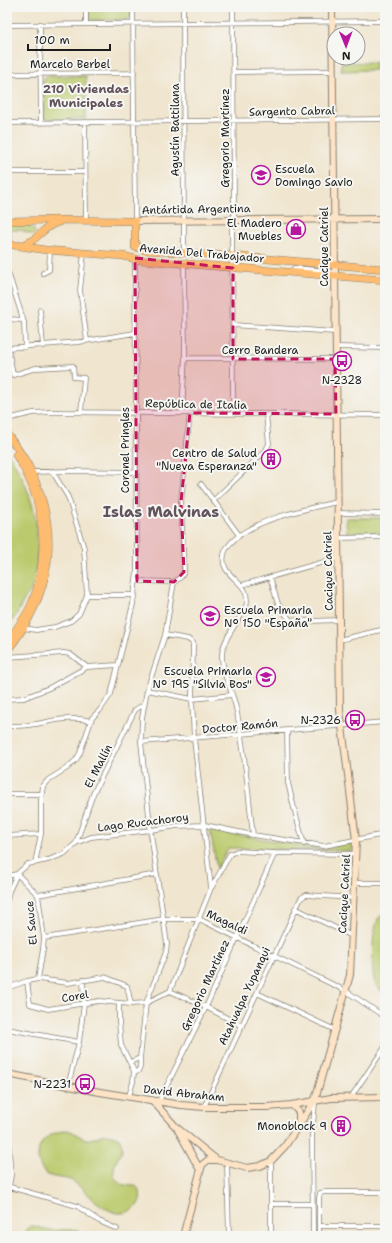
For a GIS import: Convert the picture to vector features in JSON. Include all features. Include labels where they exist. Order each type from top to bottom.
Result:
[{"type":"main road","name":"Antártida Argentina","points":[[7,221],[135,221]]},
{"type":"main road","points":[[23,221],[37,226],[39,229],[39,234]]},
{"type":"main road","points":[[7,244],[17,245],[28,243],[51,224],[70,221]]},
{"type":"main road","name":"Coronel Pringles","points":[[135,221],[135,258]]},
{"type":"main road","name":"Avenida Del Trabajador","points":[[135,243],[138,248],[142,250],[385,269]]},
{"type":"main road","name":"Avenida Del Trabajador","points":[[17,245],[50,250],[135,258],[140,260],[385,280]]},
{"type":"main road","points":[[7,434],[31,472],[40,495],[45,514],[48,550],[42,588],[34,611],[24,628],[7,651]]},
{"type":"main road","points":[[7,442],[22,465],[34,492],[41,516],[43,542],[41,569],[34,596],[23,620],[7,642]]},
{"type":"street","points":[[86,7],[86,24]]},
{"type":"street","name":"Coronel Pringles","points":[[133,7],[135,221]]},
{"type":"street","name":"Agustín Battilana","points":[[183,7],[184,253]]},
{"type":"street","name":"Gregorio Martínez","points":[[233,7],[233,413]]},
{"type":"street","name":"Cacique Catriel","points":[[313,1236],[312,1129],[315,1100],[346,991],[351,968],[356,854],[356,840],[341,727],[335,359],[332,7]]},
{"type":"street","points":[[7,24],[385,21]]},
{"type":"street","points":[[40,24],[41,123]]},
{"type":"street","points":[[234,72],[333,71]]},
{"type":"street","name":"Marcelo Berbel","points":[[7,74],[134,73]]},
{"type":"street","name":"Sargento Cabral","points":[[7,123],[385,119]]},
{"type":"street","points":[[85,122],[86,221]]},
{"type":"street","points":[[7,172],[85,172]]},
{"type":"street","name":"Antártida Argentina","points":[[135,221],[385,219]]},
{"type":"street","points":[[43,273],[49,270],[50,250]]},
{"type":"street","points":[[84,252],[80,293],[87,341]]},
{"type":"street","name":"Coronel Pringles","points":[[35,863],[41,834],[43,786],[48,780],[67,768],[76,760],[80,753],[92,718],[100,710],[110,694],[135,595],[135,258]]},
{"type":"street","points":[[241,258],[271,260],[271,263],[238,259],[241,258]]},
{"type":"street","points":[[182,413],[185,358],[184,263]]},
{"type":"street","points":[[294,268],[329,271],[330,273],[294,271],[294,268]]},
{"type":"street","points":[[7,269],[23,320],[25,347]]},
{"type":"street","points":[[40,310],[43,346]]},
{"type":"street","points":[[7,319],[23,320]]},
{"type":"street","points":[[233,325],[335,332]]},
{"type":"street","points":[[81,412],[84,378],[74,377],[73,367],[36,368],[13,375],[7,348],[87,341],[135,333]]},
{"type":"street","points":[[335,347],[385,348]]},
{"type":"street","name":"Cerro Bandera","points":[[185,358],[335,359]]},
{"type":"street","name":"República de Italia","points":[[7,419],[38,412],[385,415]]},
{"type":"street","points":[[136,581],[174,582],[181,577],[184,572],[181,502],[190,413]]},
{"type":"street","points":[[213,501],[266,450],[269,444],[266,414]]},
{"type":"street","points":[[24,628],[36,630],[55,627],[71,621],[80,614],[87,595],[84,548],[68,497],[52,471]]},
{"type":"street","points":[[31,472],[136,472]]},
{"type":"street","points":[[201,484],[239,535]]},
{"type":"street","points":[[253,835],[241,734],[236,706],[226,676],[222,655],[225,642],[248,601],[242,585],[226,569],[223,562],[224,555],[229,544],[239,535],[262,523],[294,512],[337,502]]},
{"type":"street","points":[[338,513],[385,514]]},
{"type":"street","points":[[338,538],[385,538]]},
{"type":"street","points":[[242,585],[338,558]]},
{"type":"street","points":[[270,577],[278,604],[290,620],[339,620]]},
{"type":"street","points":[[134,1073],[138,1072],[140,1069],[146,1003],[166,952],[167,944],[151,830],[141,742],[144,704],[147,690],[165,635],[174,582]]},
{"type":"street","points":[[87,595],[135,595]]},
{"type":"street","points":[[339,640],[385,629]]},
{"type":"street","points":[[165,635],[188,639],[193,643],[192,699],[194,738],[211,888]]},
{"type":"street","points":[[7,657],[64,653],[70,654],[87,668]]},
{"type":"street","points":[[7,699],[24,698],[49,688],[87,668],[118,665]]},
{"type":"street","points":[[147,690],[192,699],[232,695]]},
{"type":"street","name":"El Mallín","points":[[76,843],[93,794],[135,710],[144,704]]},
{"type":"street","points":[[7,726],[27,725],[67,718],[79,718],[91,721]]},
{"type":"street","name":"Doctor Ramón","points":[[141,742],[341,727],[385,722]]},
{"type":"street","points":[[286,731],[288,783],[304,844]]},
{"type":"street","points":[[7,794],[42,794]]},
{"type":"street","name":"Lago Rucachoroy","points":[[7,876],[17,874],[28,864],[48,860],[64,854],[76,843],[91,837],[177,826],[205,825],[304,844],[324,846],[385,834]]},
{"type":"street","points":[[7,836],[41,834]]},
{"type":"street","points":[[146,1003],[170,991],[211,888],[230,854],[237,851],[356,854]]},
{"type":"street","name":"Gregorio Martínez","points":[[159,1101],[206,1007],[275,853]]},
{"type":"street","points":[[7,901],[9,891],[17,874]]},
{"type":"street","name":"El Sauce","points":[[17,874],[38,895],[44,938],[38,979]]},
{"type":"street","points":[[38,895],[157,874]]},
{"type":"street","points":[[355,883],[385,883]]},
{"type":"street","name":"Atahualpa Yupanqui","points":[[204,1107],[295,908],[301,898],[306,896],[354,898]]},
{"type":"street","points":[[295,908],[352,936]]},
{"type":"street","name":"Magaldi","points":[[44,938],[164,919],[199,919],[346,991],[385,1017]]},
{"type":"street","points":[[7,988],[38,979],[68,983],[105,977],[127,986],[130,1004]]},
{"type":"street","points":[[68,1086],[78,1042],[84,1004],[83,980]]},
{"type":"street","name":"Corel","points":[[27,981],[30,1004],[48,1009],[99,1001],[130,1004],[146,1003]]},
{"type":"street","points":[[170,991],[206,1007],[242,1026]]},
{"type":"street","points":[[257,993],[335,1030]]},
{"type":"street","points":[[119,1003],[118,1022],[121,1045],[134,1073],[129,1096]]},
{"type":"street","points":[[7,1029],[78,1042]]},
{"type":"street","points":[[351,1097],[385,1047]]},
{"type":"street","points":[[130,1062],[140,1058]]},
{"type":"street","name":"David Abraham","points":[[7,1074],[68,1086],[204,1107],[292,1105],[331,1098],[385,1097]]},
{"type":"street","points":[[152,1100],[176,1127],[217,1160],[240,1167],[253,1168],[270,1161],[282,1151],[315,1100]]},
{"type":"street","points":[[292,1105],[299,1112],[298,1128]]},
{"type":"street","points":[[298,1128],[308,1125],[312,1129]]},
{"type":"street","points":[[176,1127],[200,1170]]},
{"type":"street","points":[[7,1128],[11,1170],[10,1187],[7,1197]]},
{"type":"street","points":[[183,1236],[200,1170],[206,1161],[217,1160]]},
{"type":"street","points":[[270,1161],[271,1236]]},
{"type":"street","points":[[227,1164],[229,1236]]},
{"type":"street","points":[[10,1187],[77,1206],[99,1221],[117,1229]]},
{"type":"street","points":[[319,1236],[320,1194],[324,1192],[385,1192]]},
{"type":"street","points":[[271,1204],[312,1204]]},
{"type":"street","points":[[319,1226],[385,1226]]},
{"type":"highlighted area","points":[[135,258],[233,268],[233,359],[335,359],[336,414],[190,413],[181,502],[184,572],[174,582],[137,581]]},
{"type":"green space","points":[[88,7],[131,7],[131,17],[126,20],[91,20],[89,18]]},
{"type":"green space","points":[[366,62],[375,62],[375,70],[341,71],[341,66],[366,66]]},
{"type":"green space","points":[[47,76],[86,76],[86,119],[48,120],[44,118],[43,80]]},
{"type":"green space","points":[[7,224],[24,224],[34,229],[35,234],[33,235],[21,230],[7,230]]},
{"type":"green space","points":[[7,452],[15,464],[27,489],[35,515],[37,529],[37,557],[36,570],[31,590],[15,617],[7,625]]},
{"type":"green space","points":[[346,518],[385,518],[385,532],[347,533]]},
{"type":"green space","points":[[210,830],[322,849],[352,843],[352,851],[228,848],[217,869]]},
{"type":"green space","points":[[385,913],[385,993],[376,985],[372,962],[374,932],[379,918]]},
{"type":"green space","points":[[66,1130],[86,1139],[92,1139],[106,1134],[119,1138],[122,1148],[121,1154],[115,1164],[115,1179],[121,1184],[136,1186],[141,1196],[138,1205],[125,1213],[113,1212],[101,1205],[74,1182],[68,1179],[48,1175],[44,1172],[38,1158],[41,1144],[49,1136]]},
{"type":"green space","points":[[30,1226],[48,1230],[72,1230],[83,1236],[24,1236],[24,1232]]},
{"type":"place","name":"Escuela Domingo Savio","points":[[261,175]]},
{"type":"place","name":"El Madero Muebles","points":[[296,229]]},
{"type":"place","name":"N-2328","points":[[342,361]]},
{"type":"place","name":"Centro de Salud \"Nueva Esperanza\"","points":[[271,459]]},
{"type":"place","name":"Escuela Primaria N° 150 \"España\"","points":[[210,616]]},
{"type":"place","name":"Escuela Primaria N° 195 \"Silvia Bos\"","points":[[266,677]]},
{"type":"place","name":"N-2326","points":[[355,720]]},
{"type":"place","name":"N-2231","points":[[85,1084]]},
{"type":"place","name":"Monoblock 9","points":[[341,1126]]},
{"type":"district","name":"210 Viviendas Municipales","points":[[86,96]]},
{"type":"district","name":"Islas Malvinas","points":[[161,512]]}]
